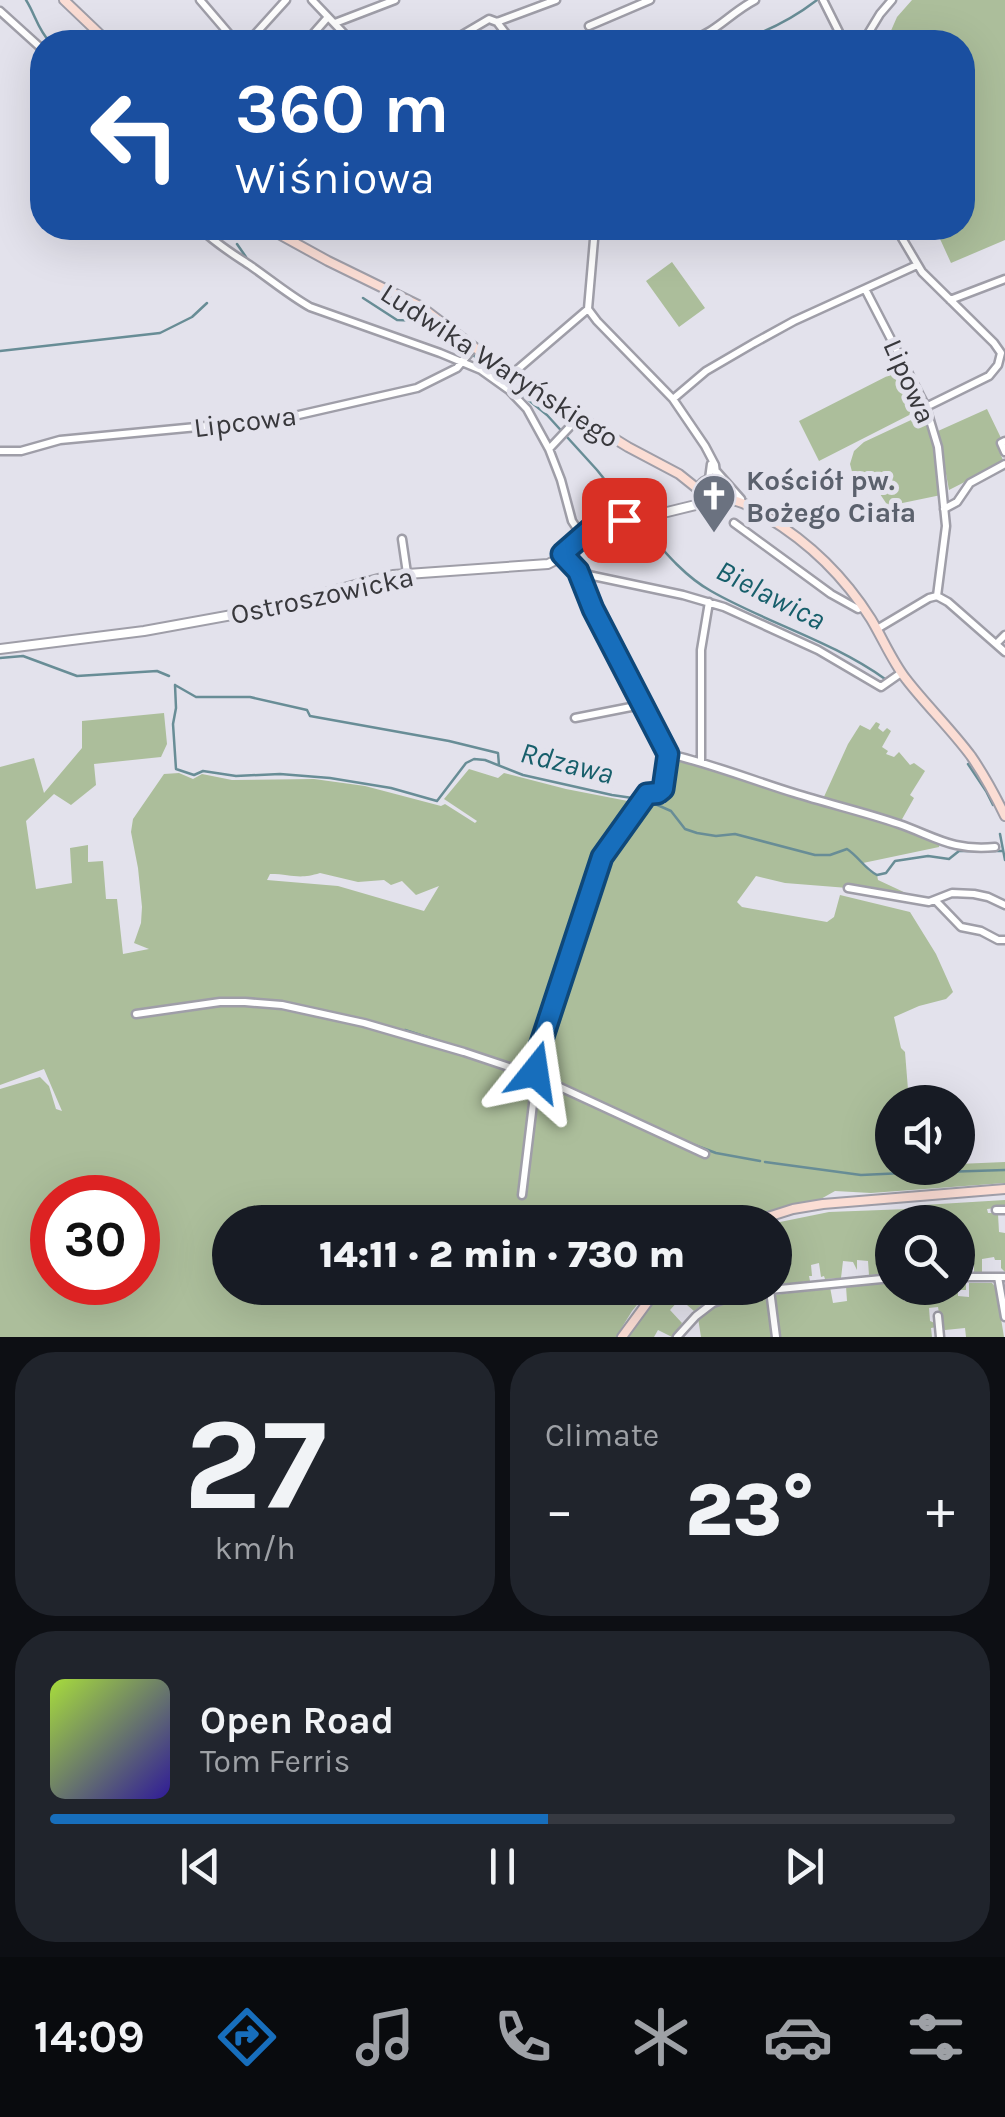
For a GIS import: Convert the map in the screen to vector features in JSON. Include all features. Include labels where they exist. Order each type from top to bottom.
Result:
[{"type":"main road","points":[[64,0],[95,30]]},
{"type":"main road","name":"Ludwika Waryńskiego","points":[[290,240],[415,304],[468,354],[511,375],[679,474],[741,500],[816,552],[844,580],[901,673],[969,754],[1005,816]]},
{"type":"main road","points":[[708,485],[713,501]]},
{"type":"main road","points":[[708,485],[702,498],[729,499],[752,508]]},
{"type":"main road","points":[[792,1209],[1005,1189]]},
{"type":"main road","points":[[622,1337],[646,1305]]},
{"type":"street","points":[[200,0],[226,30]]},
{"type":"street","points":[[259,30],[286,0]]},
{"type":"street","points":[[312,0],[341,30]]},
{"type":"street","points":[[335,23],[396,0]]},
{"type":"street","points":[[497,22],[556,0]]},
{"type":"street","points":[[589,26],[650,0]]},
{"type":"street","points":[[716,30],[755,0]]},
{"type":"street","points":[[822,0],[837,30]]},
{"type":"street","points":[[872,30],[892,0]]},
{"type":"street","points":[[0,11],[30,38]]},
{"type":"street","points":[[317,30],[328,17]]},
{"type":"street","points":[[470,30],[492,20],[502,30]]},
{"type":"street","points":[[212,240],[310,307],[384,334],[468,354],[481,370],[521,400],[549,449],[572,521],[582,536]]},
{"type":"street","points":[[594,240],[588,309],[673,399],[716,471],[741,500]]},
{"type":"street","points":[[903,240],[917,265],[1003,352],[989,376]]},
{"type":"street","points":[[673,399],[711,367],[794,322],[917,265]]},
{"type":"street","points":[[950,300],[1005,279]]},
{"type":"street","name":"Lipowa","points":[[865,289],[926,407],[938,447],[945,539],[937,596]]},
{"type":"street","points":[[511,375],[588,309]]},
{"type":"street","name":"Lipcowa","points":[[0,452],[28,450],[60,440],[281,419],[417,388],[453,371],[468,354]]},
{"type":"street","points":[[926,407],[1005,371]]},
{"type":"street","points":[[549,449],[580,418]]},
{"type":"street","points":[[1005,441],[1001,443],[1005,452]]},
{"type":"street","points":[[708,485],[710,458]]},
{"type":"street","points":[[944,509],[957,502],[970,482],[1005,464]]},
{"type":"street","points":[[689,506],[716,471]]},
{"type":"street","name":"Ostroszowicka","points":[[0,648],[129,633],[266,609],[407,573],[554,562],[599,524],[713,501]]},
{"type":"street","points":[[734,523],[831,594],[858,609],[863,607]]},
{"type":"street","points":[[402,539],[407,573]]},
{"type":"street","points":[[522,1195],[535,1061],[602,857],[644,799],[663,789],[668,754],[578,571],[562,554]]},
{"type":"street","points":[[578,571],[710,602],[818,650],[881,686],[901,673]]},
{"type":"street","points":[[877,630],[937,596],[1005,652]]},
{"type":"street","points":[[702,762],[702,650],[710,602]]},
{"type":"street","points":[[996,644],[1005,635]]},
{"type":"street","points":[[575,718],[641,705]]},
{"type":"street","points":[[668,754],[898,824],[956,846],[995,847]]},
{"type":"street","points":[[848,888],[929,902],[952,893],[974,894],[1005,905]]},
{"type":"street","points":[[935,900],[961,926],[1005,940]]},
{"type":"street","points":[[136,1014],[220,1002],[282,1005],[410,1036],[536,1076],[705,1154]]},
{"type":"street","points":[[975,1276],[1002,1277],[1005,1317]]},
{"type":"street","points":[[792,1288],[875,1280]]},
{"type":"street","points":[[677,1337],[710,1305]]},
{"type":"street","points":[[772,1305],[776,1337]]},
{"type":"street","points":[[938,1316],[940,1337]]},
{"type":"green space","points":[[912,0],[1005,0],[1005,240],[951,263],[940,240],[975,240],[975,30],[891,30]]},
{"type":"green space","points":[[672,262],[705,308],[679,327],[646,281]]},
{"type":"green space","points":[[903,368],[923,408],[819,461],[799,421]]},
{"type":"green space","points":[[987,409],[1001,438],[997,446],[1003,460],[949,490],[938,431]]},
{"type":"green space","points":[[926,413],[941,495],[888,506],[874,485],[857,491],[850,464],[854,451],[864,442]]},
{"type":"green space","points":[[164,713],[167,744],[161,757],[94,764],[96,785],[71,805],[54,794],[26,821],[36,889],[72,883],[70,848],[88,845],[88,862],[103,861],[106,899],[117,899],[123,954],[149,949],[134,943],[142,907],[131,832],[133,819],[164,774],[179,773],[193,779],[202,774],[232,780],[314,779],[365,786],[445,804],[475,823],[444,799],[469,769],[498,778],[504,773],[638,803],[606,852],[589,896],[594,899],[626,828],[646,800],[665,804],[673,759],[899,824],[940,841],[939,847],[863,863],[878,880],[923,901],[756,876],[737,902],[742,907],[827,922],[834,917],[840,895],[910,912],[936,954],[953,992],[946,999],[894,1017],[905,1052],[908,1085],[875,1085],[875,1185],[975,1185],[975,1163],[1005,1162],[1005,1183],[871,1193],[835,1191],[819,1200],[792,1206],[212,1205],[212,1305],[637,1305],[616,1337],[0,1337],[0,1089],[40,1077],[49,1086],[56,1109],[62,1111],[44,1069],[0,1085],[0,767],[34,758],[44,793],[82,748],[82,721]],"holes":[[[320,873],[358,882],[384,880],[391,885],[402,881],[416,895],[439,886],[424,911],[338,886],[267,880],[270,874]]]},
{"type":"green space","points":[[876,722],[883,732],[887,728],[891,731],[882,747],[888,751],[886,754],[894,757],[899,752],[910,765],[914,763],[925,771],[910,795],[914,798],[901,821],[823,799],[860,725],[870,730]]},
{"type":"green space","points":[[1005,1200],[1005,1207],[987,1209],[988,1213],[1005,1213],[998,1214],[999,1232],[1005,1233],[1005,1272],[1001,1260],[994,1257],[982,1259],[982,1272],[975,1272],[975,1205],[923,1205]]},
{"type":"green space","points":[[875,1210],[875,1274],[869,1275],[868,1261],[857,1260],[857,1270],[853,1262],[843,1261],[841,1278],[825,1279],[821,1277],[819,1263],[811,1265],[810,1281],[792,1283],[792,1220],[829,1212]]},
{"type":"green space","points":[[975,1283],[992,1283],[1004,1337],[966,1337],[965,1328],[945,1330],[938,1307],[929,1308],[930,1321],[937,1324],[931,1328],[932,1337],[780,1337],[776,1305],[792,1305],[792,1293],[830,1287],[833,1303],[847,1301],[846,1286],[875,1284],[875,1305],[975,1305]]},
{"type":"green space","points":[[651,1305],[675,1305],[670,1310],[682,1323],[672,1337],[658,1330],[654,1337],[627,1337]]},
{"type":"green space","points":[[768,1305],[771,1337],[701,1337],[698,1318],[714,1308]]},
{"type":"waterway","name":"Bielawica","points":[[26,0],[41,30]]},
{"type":"waterway","points":[[765,30],[817,0]]},
{"type":"waterway","name":"Bielawica","points":[[237,244],[246,257]]},
{"type":"waterway","name":"Bielawica","points":[[363,298],[397,320],[424,321],[468,351]]},
{"type":"waterway","points":[[0,351],[160,333],[192,317],[207,303]]},
{"type":"waterway","name":"Bielawica","points":[[473,355],[547,415],[633,515]]},
{"type":"waterway","name":"Bielawica","points":[[638,521],[700,584],[843,654],[885,679]]},
{"type":"waterway","name":"Rdzawa","points":[[0,658],[23,656],[77,676],[157,671],[169,676]]},
{"type":"waterway","name":"Rdzawa","points":[[175,685],[176,769],[194,775],[203,771],[236,776],[330,778],[391,788],[437,801],[466,763],[485,760],[523,775],[646,800],[671,811],[685,829],[697,833],[735,834],[815,855],[847,849],[877,875],[886,873],[895,861],[928,856],[949,859],[959,851],[1002,851]]},
{"type":"waterway","name":"Rdzawa","points":[[175,685],[196,697],[250,697],[307,710],[310,716],[498,753],[499,765]]},
{"type":"waterway","name":"Bielawica","points":[[968,764],[993,805]]},
{"type":"waterway","name":"Bielawica","points":[[1000,834],[1005,860]]},
{"type":"waterway","points":[[405,1030],[532,1071]]},
{"type":"waterway","points":[[539,1074],[559,1083]]},
{"type":"waterway","points":[[689,1143],[716,1153],[760,1161]]},
{"type":"waterway","points":[[765,1162],[875,1174]]},
{"type":"waterway","points":[[975,1171],[1005,1170]]},
{"type":"place","name":"Kościół pw. Bożego Ciała","points":[[714,534]]},
{"type":"route","points":[[535,1072],[535,1061],[602,857],[647,794],[663,789],[668,754],[593,609],[578,571],[562,554],[594,526],[624,520]]}]
